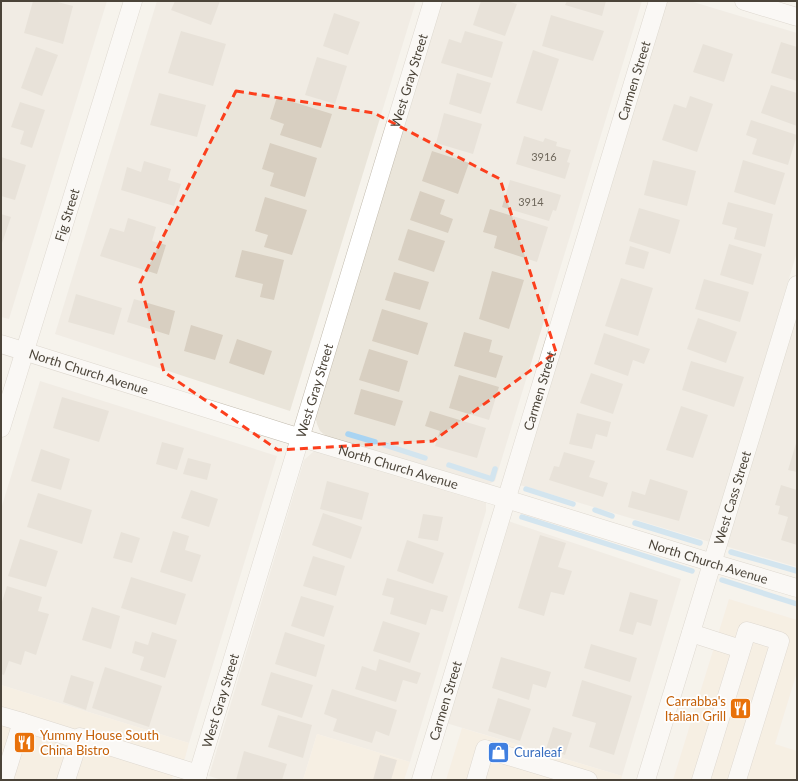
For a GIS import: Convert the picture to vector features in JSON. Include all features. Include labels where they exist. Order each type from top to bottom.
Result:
[{"type":"street","name":"Fig Street","points":[[1,428],[133,1]]},
{"type":"street","name":"West Gray Street","points":[[197,777],[433,1]]},
{"type":"street","name":"Carmen Street","points":[[421,780],[658,1]]},
{"type":"street","points":[[744,1],[797,17]]},
{"type":"street","name":"West Cass Street","points":[[646,780],[797,285]]},
{"type":"street","name":"North Church Avenue","points":[[1,344],[300,437],[797,588]]},
{"type":"street","points":[[701,780],[747,631],[780,641],[737,780]]},
{"type":"street","points":[[691,633],[741,649]]},
{"type":"street","points":[[1,716],[79,740]]},
{"type":"street","points":[[4,780],[22,722]]},
{"type":"street","points":[[66,780],[80,737],[197,777]]},
{"type":"street","points":[[476,780],[485,749],[588,780]]},
{"type":"highlighted area","points":[[236,91],[374,113],[500,179],[556,352],[433,441],[278,450],[164,372],[140,283]]},
{"type":"shaded area","points":[[1,1],[107,1],[9,319],[1,317]]},
{"type":"shaded area","points":[[157,1],[416,1],[290,411],[55,334]]},
{"type":"shaded area","points":[[441,1],[642,1],[495,481],[489,484],[326,436],[320,431],[315,416]]},
{"type":"shaded area","points":[[667,1],[690,1],[797,33],[797,252],[710,542],[520,485]]},
{"type":"shaded area","points":[[797,310],[797,567],[725,546]]},
{"type":"shaded area","points":[[40,381],[277,456],[189,743],[1,685],[1,509]]},
{"type":"shaded area","points":[[323,451],[486,502],[486,511],[410,762],[317,734],[303,780],[222,780],[209,776],[304,460],[313,452]]},
{"type":"shaded area","points":[[508,521],[681,579],[622,776],[446,723]]},
{"type":"shaded area","name":"Carrabba's Italian Grill","points":[[729,599],[797,620],[797,672],[775,744],[797,751],[797,780],[673,780]]},
{"type":"shaded area","points":[[1,685],[189,743],[185,758],[171,780],[1,780]]},
{"type":"shaded area","name":"Curaleaf","points":[[462,728],[622,776],[621,780],[446,780]]},
{"type":"shaded area","points":[[317,734],[410,762],[404,780],[303,780]]},
{"type":"building","points":[[33,1],[54,1],[73,6],[63,44],[24,33]]},
{"type":"building","points":[[175,1],[220,1],[211,25],[171,10]]},
{"type":"building","points":[[481,1],[507,1],[517,4],[505,36],[473,25]]},
{"type":"building","points":[[567,1],[606,1],[602,16],[565,5]]},
{"type":"building","points":[[334,13],[360,22],[348,55],[323,46]]},
{"type":"building","points":[[551,15],[604,31],[593,61],[542,46]]},
{"type":"building","points":[[181,31],[226,44],[213,86],[168,73]]},
{"type":"building","points":[[465,31],[503,42],[492,78],[441,63],[449,39],[461,43]]},
{"type":"building","points":[[781,42],[797,47],[797,81],[771,73]]},
{"type":"building","points":[[703,44],[733,54],[724,82],[693,72]]},
{"type":"building","points":[[36,47],[58,55],[42,96],[21,88]]},
{"type":"building","points":[[533,50],[559,59],[542,111],[516,103]]},
{"type":"building","points":[[317,57],[347,66],[335,104],[305,95]]},
{"type":"building","points":[[457,73],[491,83],[481,114],[449,104]]},
{"type":"building","points":[[771,85],[797,93],[797,126],[761,113]]},
{"type":"building","points":[[159,93],[206,105],[197,137],[150,125]]},
{"type":"building","points":[[690,96],[713,104],[697,152],[662,140],[674,104],[686,108]]},
{"type":"building","points":[[277,97],[332,114],[321,148],[280,135],[284,124],[270,119]]},
{"type":"building","points":[[20,102],[45,110],[32,148],[20,144],[24,131],[11,127]]},
{"type":"building","points":[[444,113],[482,124],[473,154],[436,143]]},
{"type":"building","points":[[751,120],[797,135],[788,165],[752,154],[757,139],[746,135]]},
{"type":"building","points":[[524,136],[543,142],[545,138],[557,142],[556,146],[571,150],[567,162],[570,163],[565,179],[516,164]]},
{"type":"building","points":[[270,143],[317,158],[305,197],[270,186],[274,173],[262,169]]},
{"type":"building","points":[[432,151],[469,163],[458,194],[422,181]]},
{"type":"building","points":[[1,157],[26,165],[15,200],[1,196]]},
{"type":"building","points":[[653,160],[696,171],[687,206],[644,195]]},
{"type":"building","points":[[743,160],[785,173],[775,205],[734,192]]},
{"type":"building","points":[[144,161],[171,169],[168,180],[181,184],[174,206],[121,190],[127,167],[141,172]]},
{"type":"building","points":[[510,180],[561,195],[556,211],[553,210],[549,221],[502,207]]},
{"type":"building","points":[[420,191],[445,200],[440,214],[453,219],[448,233],[410,220]]},
{"type":"building","points":[[265,197],[307,210],[292,255],[264,247],[268,235],[255,231]]},
{"type":"building","points":[[728,202],[773,214],[765,247],[734,239],[737,228],[722,224]]},
{"type":"building","points":[[639,208],[680,220],[670,254],[629,241]]},
{"type":"building","points":[[490,209],[548,227],[537,262],[494,248],[497,236],[483,232]]},
{"type":"building","points":[[1,214],[11,217],[1,246]]},
{"type":"building","points":[[128,218],[156,227],[152,241],[166,245],[157,274],[100,256],[110,228],[124,232]]},
{"type":"building","points":[[408,229],[445,241],[434,272],[398,260]]},
{"type":"building","points":[[729,244],[762,254],[753,285],[720,275]]},
{"type":"building","points":[[630,246],[649,252],[644,269],[625,264]]},
{"type":"building","points":[[242,250],[284,260],[274,300],[260,297],[263,284],[235,277]]},
{"type":"building","points":[[492,271],[524,280],[509,329],[479,319]]},
{"type":"building","points":[[394,272],[429,282],[420,310],[385,300]]},
{"type":"building","points":[[621,278],[653,288],[638,336],[605,326]]},
{"type":"building","points":[[704,279],[749,292],[740,322],[695,309]]},
{"type":"building","points":[[76,294],[122,308],[114,335],[68,322]]},
{"type":"building","points":[[134,299],[175,311],[169,335],[127,322]]},
{"type":"building","points":[[382,309],[428,323],[418,355],[372,341]]},
{"type":"building","points":[[698,318],[737,332],[726,363],[687,349]]},
{"type":"building","points":[[191,325],[223,335],[215,360],[184,351]]},
{"type":"building","points":[[464,332],[492,340],[489,352],[503,356],[496,378],[454,366]]},
{"type":"building","points":[[604,333],[650,349],[644,364],[633,360],[628,376],[594,364]]},
{"type":"building","points":[[237,339],[272,351],[264,375],[229,363]]},
{"type":"building","points":[[369,349],[408,361],[399,392],[359,380]]},
{"type":"building","points":[[691,361],[744,377],[734,407],[682,390]]},
{"type":"building","points":[[591,373],[623,384],[613,414],[580,403]]},
{"type":"building","points":[[459,375],[499,387],[489,420],[449,408]]},
{"type":"building","points":[[361,389],[403,401],[395,426],[354,414]]},
{"type":"building","points":[[62,397],[109,411],[99,442],[53,428]]},
{"type":"building","points":[[681,406],[708,415],[693,458],[666,450]]},
{"type":"building","points":[[430,411],[486,428],[477,458],[435,446],[440,431],[425,426]]},
{"type":"building","points":[[577,413],[611,422],[607,437],[596,434],[592,449],[569,444]]},
{"type":"building","points":[[797,440],[797,472],[788,470]]},
{"type":"building","points":[[162,442],[184,448],[177,470],[156,464]]},
{"type":"building","points":[[41,449],[70,459],[61,490],[31,481]]},
{"type":"building","points":[[564,452],[595,461],[589,477],[608,483],[603,497],[549,480],[554,466],[559,467]]},
{"type":"building","points":[[188,458],[211,464],[207,480],[183,474]]},
{"type":"building","points":[[650,479],[688,491],[679,521],[628,507],[632,491],[645,495]]},
{"type":"building","points":[[327,481],[369,493],[362,520],[320,509]]},
{"type":"building","points":[[781,485],[797,490],[797,545],[781,540],[788,517],[778,514],[780,506],[775,505]]},
{"type":"building","points":[[191,490],[218,499],[209,527],[181,518]]},
{"type":"building","points":[[38,493],[92,510],[82,544],[27,527]]},
{"type":"building","points":[[323,513],[362,527],[351,559],[312,545]]},
{"type":"building","points":[[423,514],[443,517],[438,541],[418,538]]},
{"type":"building","points":[[173,531],[189,536],[185,550],[201,555],[192,582],[160,572]]},
{"type":"building","points":[[121,532],[140,538],[132,563],[113,558]]},
{"type":"building","points":[[540,535],[566,543],[558,567],[572,571],[564,595],[551,592],[544,616],[518,608]]},
{"type":"building","points":[[20,539],[58,551],[46,587],[8,576]]},
{"type":"building","points":[[407,540],[444,553],[433,584],[397,571]]},
{"type":"building","points":[[313,556],[345,566],[336,596],[303,586]]},
{"type":"building","points":[[131,577],[186,594],[176,625],[121,608]]},
{"type":"building","points":[[387,578],[448,596],[443,612],[431,609],[426,625],[390,614],[394,598],[382,595]]},
{"type":"building","points":[[7,586],[42,597],[38,611],[49,614],[36,655],[25,651],[21,665],[9,661],[4,675],[1,674],[1,605]]},
{"type":"building","points":[[630,592],[658,600],[651,626],[637,622],[633,635],[619,631]]},
{"type":"building","points":[[301,596],[334,606],[324,637],[291,626]]},
{"type":"building","points":[[92,607],[120,616],[111,649],[82,640]]},
{"type":"building","points":[[383,621],[420,633],[410,663],[373,651]]},
{"type":"building","points":[[152,632],[177,640],[165,678],[140,670],[144,657],[132,653],[135,641],[148,645]]},
{"type":"building","points":[[285,632],[325,645],[316,677],[275,664]]},
{"type":"building","points":[[591,644],[637,658],[630,682],[584,668]]},
{"type":"building","points":[[501,657],[551,672],[546,688],[533,684],[529,700],[492,688]]},
{"type":"building","points":[[379,659],[421,673],[417,684],[403,680],[396,702],[355,689],[362,666],[376,671]]},
{"type":"building","points":[[105,667],[162,686],[149,727],[92,708]]},
{"type":"building","points":[[271,672],[313,685],[302,718],[261,705]]},
{"type":"building","points":[[71,675],[94,682],[86,710],[63,702]]},
{"type":"building","points":[[582,680],[632,696],[614,755],[589,747],[596,723],[572,716]]},
{"type":"building","points":[[332,689],[397,710],[389,736],[376,731],[372,743],[333,731],[337,719],[324,714]]},
{"type":"building","points":[[498,698],[531,709],[520,741],[488,731]]},
{"type":"building","points":[[278,715],[312,725],[303,758],[268,747]]},
{"type":"building","points":[[553,727],[572,733],[565,755],[546,749]]},
{"type":"building","points":[[244,751],[287,764],[282,780],[236,780]]},
{"type":"building","points":[[380,755],[397,760],[391,780],[373,780]]},
{"type":"waterway","points":[[348,434],[375,442]]},
{"type":"waterway","points":[[385,445],[425,458]]},
{"type":"waterway","points":[[449,465],[492,479],[495,469]]},
{"type":"waterway","points":[[526,489],[573,504]]},
{"type":"waterway","points":[[595,510],[612,516]]},
{"type":"waterway","points":[[522,517],[692,571]]},
{"type":"waterway","points":[[635,523],[700,543]]},
{"type":"waterway","points":[[731,552],[797,571]]},
{"type":"waterway","points":[[722,580],[797,604]]},
{"type":"place","name":"Carrabba's Italian Grill","points":[[741,708]]},
{"type":"place","name":"Yummy House South China Bistro","points":[[24,742]]},
{"type":"place","name":"Curaleaf","points":[[498,752]]}]
